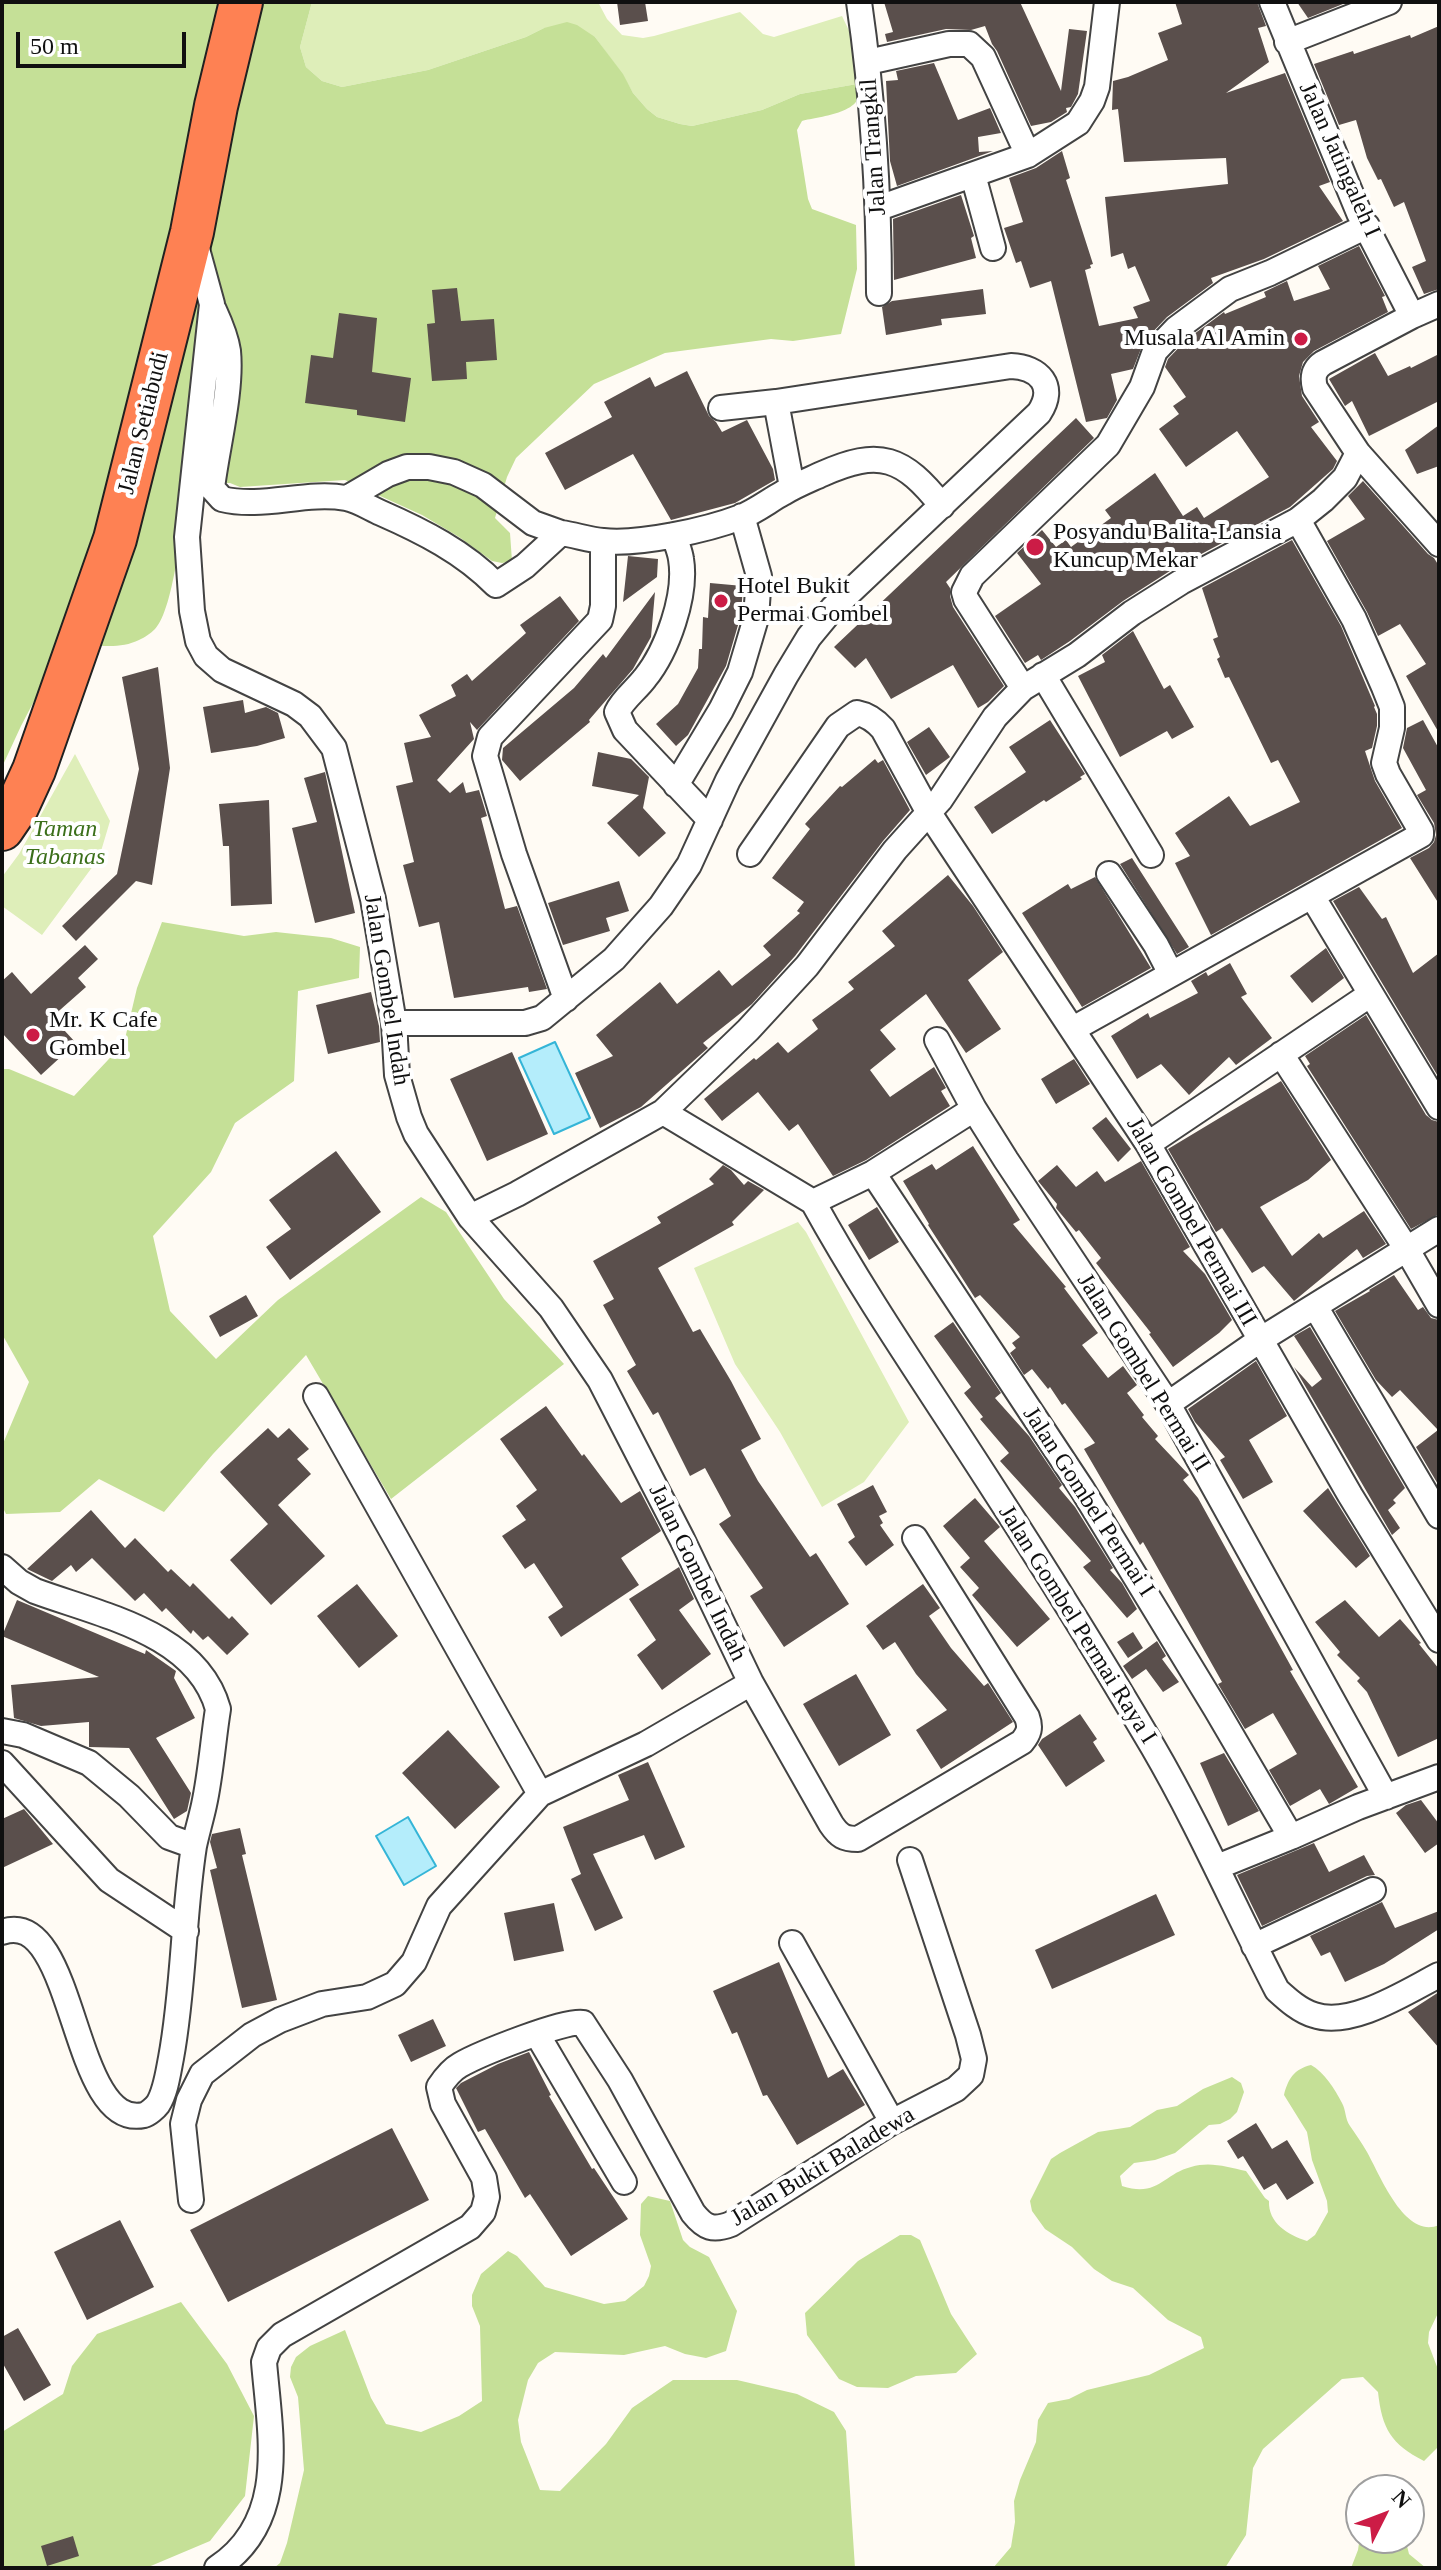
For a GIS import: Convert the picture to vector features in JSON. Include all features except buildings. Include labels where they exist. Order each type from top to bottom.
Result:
[{"type":"highway","name":"Jalan Setiabudi","points":[[2,829],[17,807],[34,770],[115,539],[192,232],[216,106],[241,2]]},
{"type":"street","name":"Jalan Trangkil","points":[[859,2],[868,62],[879,208],[879,293]]},
{"type":"street","points":[[879,208],[1028,155],[1078,123],[1097,87],[1107,2]]},
{"type":"street","name":"Jalan Jatingaleh I","points":[[1272,2],[1359,213],[1412,316]]},
{"type":"street","points":[[1287,42],[1389,2]]},
{"type":"street","points":[[868,62],[949,44],[969,44],[983,57],[1028,155]]},
{"type":"street","points":[[973,175],[993,248]]},
{"type":"street","points":[[1151,855],[1033,682],[966,599],[964,592],[972,576],[1108,445],[1142,387],[1155,351],[1176,329],[1230,289],[1367,226]]},
{"type":"street","name":"Jalan Gombel Indah","points":[[191,2200],[183,2124],[189,2100],[202,2074],[252,2035],[280,2020],[322,2004],[367,1997],[395,1984],[414,1962],[439,1906],[540,1794],[646,1744],[751,1683],[682,1539],[600,1380],[551,1308],[470,1217],[434,1163],[409,1117],[397,1075],[394,1023],[373,899],[334,748],[310,716],[294,704],[222,670],[206,656],[198,641],[192,611],[187,537],[212,304],[192,232]]},
{"type":"street","points":[[212,304],[224,333],[228,353],[212,488],[216,495],[231,502],[347,498],[409,525],[448,547],[471,562],[496,585],[525,566],[561,533]]},
{"type":"street","points":[[1439,304],[1323,363],[1315,371],[1313,381],[1358,453],[1439,544]]},
{"type":"street","points":[[394,1023],[525,1023],[542,1018],[614,959],[661,906],[689,865],[728,780],[809,637],[833,608],[1039,413],[1047,397],[1039,375],[1031,369],[1011,366],[721,408]]},
{"type":"street","points":[[776,402],[792,487]]},
{"type":"street","points":[[470,1217],[663,1112],[748,1030],[807,966],[895,850],[929,813],[995,717],[1033,682],[1077,655],[1132,613],[1181,582],[1298,520],[1345,478],[1358,453]]},
{"type":"street","points":[[347,498],[388,474],[407,467],[429,467],[454,472],[483,485],[533,523],[561,533],[603,541],[674,535],[742,516],[792,487],[842,465],[866,459],[885,460],[906,469],[923,482],[942,506]]},
{"type":"street","points":[[676,785],[740,672],[756,618],[759,576],[742,516]]},
{"type":"street","points":[[1073,1029],[1422,833],[1384,763],[1392,728],[1392,707],[1354,619],[1298,520]]},
{"type":"street","points":[[674,535],[681,561],[675,614],[658,660],[617,712],[625,730],[710,820]]},
{"type":"street","points":[[566,999],[514,854],[485,748],[490,737],[600,620],[603,606],[603,541]]},
{"type":"street","name":"Jalan Gombel Permai III","points":[[750,854],[838,726],[857,713],[865,714],[883,729],[929,813],[1148,1144],[1350,1495],[1439,1640]]},
{"type":"street","points":[[1109,874],[1156,945],[1171,974]]},
{"type":"street","points":[[1312,896],[1439,1107]]},
{"type":"street","points":[[1148,1144],[1371,994]]},
{"type":"street","name":"Jalan Gombel Permai II","points":[[937,1040],[974,1109],[1168,1404],[1386,1797]]},
{"type":"street","points":[[1281,1054],[1406,1248],[1439,1305]]},
{"type":"street","points":[[663,1112],[813,1202],[873,1173],[974,1109]]},
{"type":"street","name":"Jalan Gombel Permai I","points":[[873,1173],[1082,1489],[1291,1837]]},
{"type":"street","name":"Jalan Gombel Permai Raya I","points":[[813,1202],[892,1335],[988,1479],[1154,1749],[1217,1867],[1277,1990],[1312,2015],[1331,2019],[1351,2016],[1439,1975]]},
{"type":"street","points":[[1168,1404],[1260,1340],[1439,1229]]},
{"type":"street","points":[[1315,1306],[1439,1516]]},
{"type":"street","points":[[316,1396],[540,1794]]},
{"type":"street","points":[[751,1683],[831,1824],[846,1839],[858,1839],[1022,1742],[1029,1732],[1027,1717],[915,1538]]},
{"type":"street","points":[[2,1567],[35,1591],[159,1638],[181,1653],[205,1678],[218,1709],[205,1803],[194,1846],[174,2038],[166,2084],[157,2105],[146,2115],[127,2115],[113,2108],[103,2092],[83,2050],[56,1969],[41,1945],[25,1932],[2,1932]]},
{"type":"street","points":[[2,1731],[23,1735],[89,1763],[129,1796],[169,1837],[194,1846]]},
{"type":"street","points":[[2,1763],[109,1880],[186,1931]]},
{"type":"street","points":[[1217,1867],[1358,1807],[1439,1777]]},
{"type":"street","name":"Jalan Bukit Baladewa","points":[[217,2568],[234,2557],[257,2526],[268,2490],[272,2449],[264,2362],[269,2348],[282,2335],[470,2227],[483,2212],[487,2197],[484,2178],[443,2104],[439,2087],[447,2075],[460,2065],[575,2021],[583,2023],[620,2080],[693,2213],[703,2226],[716,2230],[731,2224],[892,2122],[956,2089],[971,2075],[974,2059],[968,2035],[910,1860]]},
{"type":"street","points":[[1254,1946],[1373,1890]]},
{"type":"street","points":[[792,1943],[892,2122]]},
{"type":"street","points":[[537,2034],[624,2182]]},
{"type":"green space","points":[[2,2],[312,2],[300,47],[306,67],[322,81],[342,87],[428,70],[567,22],[595,37],[647,109],[657,117],[692,126],[762,110],[800,94],[857,84],[859,94],[850,107],[802,121],[797,130],[812,209],[856,225],[857,269],[841,334],[793,341],[771,339],[665,353],[594,384],[516,458],[507,477],[495,518],[510,533],[512,561],[492,561],[422,515],[345,480],[240,487],[230,483],[186,483],[173,582],[162,619],[155,629],[141,639],[122,645],[65,642],[2,767]]},
{"type":"green space","points":[[312,2],[598,2],[607,19],[622,35],[643,38],[740,12],[763,34],[774,37],[842,16],[853,39],[857,84],[800,94],[762,110],[692,126],[680,124],[657,117],[647,109],[595,37],[544,28],[428,70],[342,87],[322,81],[306,67],[300,47]]},
{"type":"green space","name":"Taman Tabanas","points":[[75,754],[110,821],[99,858],[42,935],[2,906],[2,877],[19,854]]},
{"type":"green space","points":[[162,922],[244,936],[276,932],[331,938],[360,947],[359,978],[298,991],[294,1081],[235,1123],[211,1172],[153,1236],[170,1311],[216,1359],[278,1300],[421,1197],[446,1212],[504,1299],[564,1364],[391,1499],[306,1355],[213,1454],[164,1512],[99,1479],[60,1512],[6,1514],[2,1506],[2,1446],[29,1382],[2,1334],[2,1069],[9,1069],[74,1096],[124,1043],[137,988]]},
{"type":"green space","points":[[798,1222],[909,1422],[864,1482],[822,1507],[780,1432],[735,1364],[694,1268]]},
{"type":"green space","points":[[1311,2065],[1325,2076],[1336,2092],[1348,2123],[1395,2203],[1415,2223],[1427,2227],[1439,2225],[1439,2311],[1429,2332],[1428,2343],[1439,2372],[1438,2447],[1424,2461],[1403,2448],[1386,2426],[1378,2392],[1363,2377],[1342,2379],[1263,2449],[1253,2468],[1246,2535],[1225,2568],[993,2568],[1011,2547],[1014,2501],[1036,2442],[1038,2420],[1048,2403],[1149,2375],[1204,2348],[1201,2337],[1168,2320],[1133,2288],[1112,2281],[1094,2269],[1072,2247],[1045,2229],[1032,2211],[1030,2201],[1051,2159],[1098,2132],[1130,2127],[1157,2110],[1177,2106],[1203,2089],[1232,2077],[1241,2083],[1244,2092],[1237,2112],[1230,2119],[1209,2125],[1175,2153],[1134,2163],[1120,2176],[1122,2186],[1134,2189],[1152,2187],[1181,2170],[1198,2165],[1218,2165],[1246,2171],[1269,2201],[1276,2222],[1286,2232],[1307,2241],[1315,2235],[1328,2212],[1327,2201],[1312,2160],[1307,2132],[1284,2095],[1293,2076]]},
{"type":"green space","points":[[648,2196],[670,2201],[683,2240],[709,2257],[737,2311],[726,2351],[706,2358],[665,2346],[624,2355],[555,2352],[538,2363],[528,2380],[518,2420],[521,2442],[540,2490],[560,2491],[606,2444],[632,2408],[673,2380],[737,2380],[797,2394],[834,2412],[846,2431],[855,2568],[274,2568],[280,2563],[287,2543],[304,2470],[298,2397],[290,2377],[296,2357],[310,2346],[345,2330],[371,2398],[386,2424],[421,2432],[459,2416],[482,2401],[480,2326],[472,2306],[472,2295],[481,2274],[508,2251],[517,2256],[545,2287],[604,2304],[625,2301],[644,2286],[649,2276],[651,2266],[640,2235],[641,2204]]},
{"type":"green space","points":[[900,2235],[911,2235],[920,2240],[951,2314],[977,2354],[956,2373],[916,2376],[888,2388],[857,2387],[839,2379],[807,2335],[805,2313],[858,2261]]},
{"type":"green space","points":[[181,2302],[227,2364],[254,2416],[245,2496],[210,2541],[146,2568],[2,2568],[2,2432],[63,2394],[72,2366],[97,2334]]},
{"type":"green space","points":[[1356,2554],[1409,2554],[1426,2568],[1351,2568]]},
{"type":"water","points":[[555,1042],[590,1118],[554,1134],[519,1058]]},
{"type":"water","points":[[408,1817],[436,1866],[404,1885],[376,1836]]},
{"type":"place","name":"Musala Al Amin","points":[[1301,339]]},
{"type":"place","name":"Posyandu Balita-Lansia Kuncup Mekar","points":[[1035,547]]},
{"type":"place","name":"Hotel Bukit Permai Gombel","points":[[721,601]]},
{"type":"place","name":"Mr. K Cafe Gombel","points":[[33,1035]]}]
